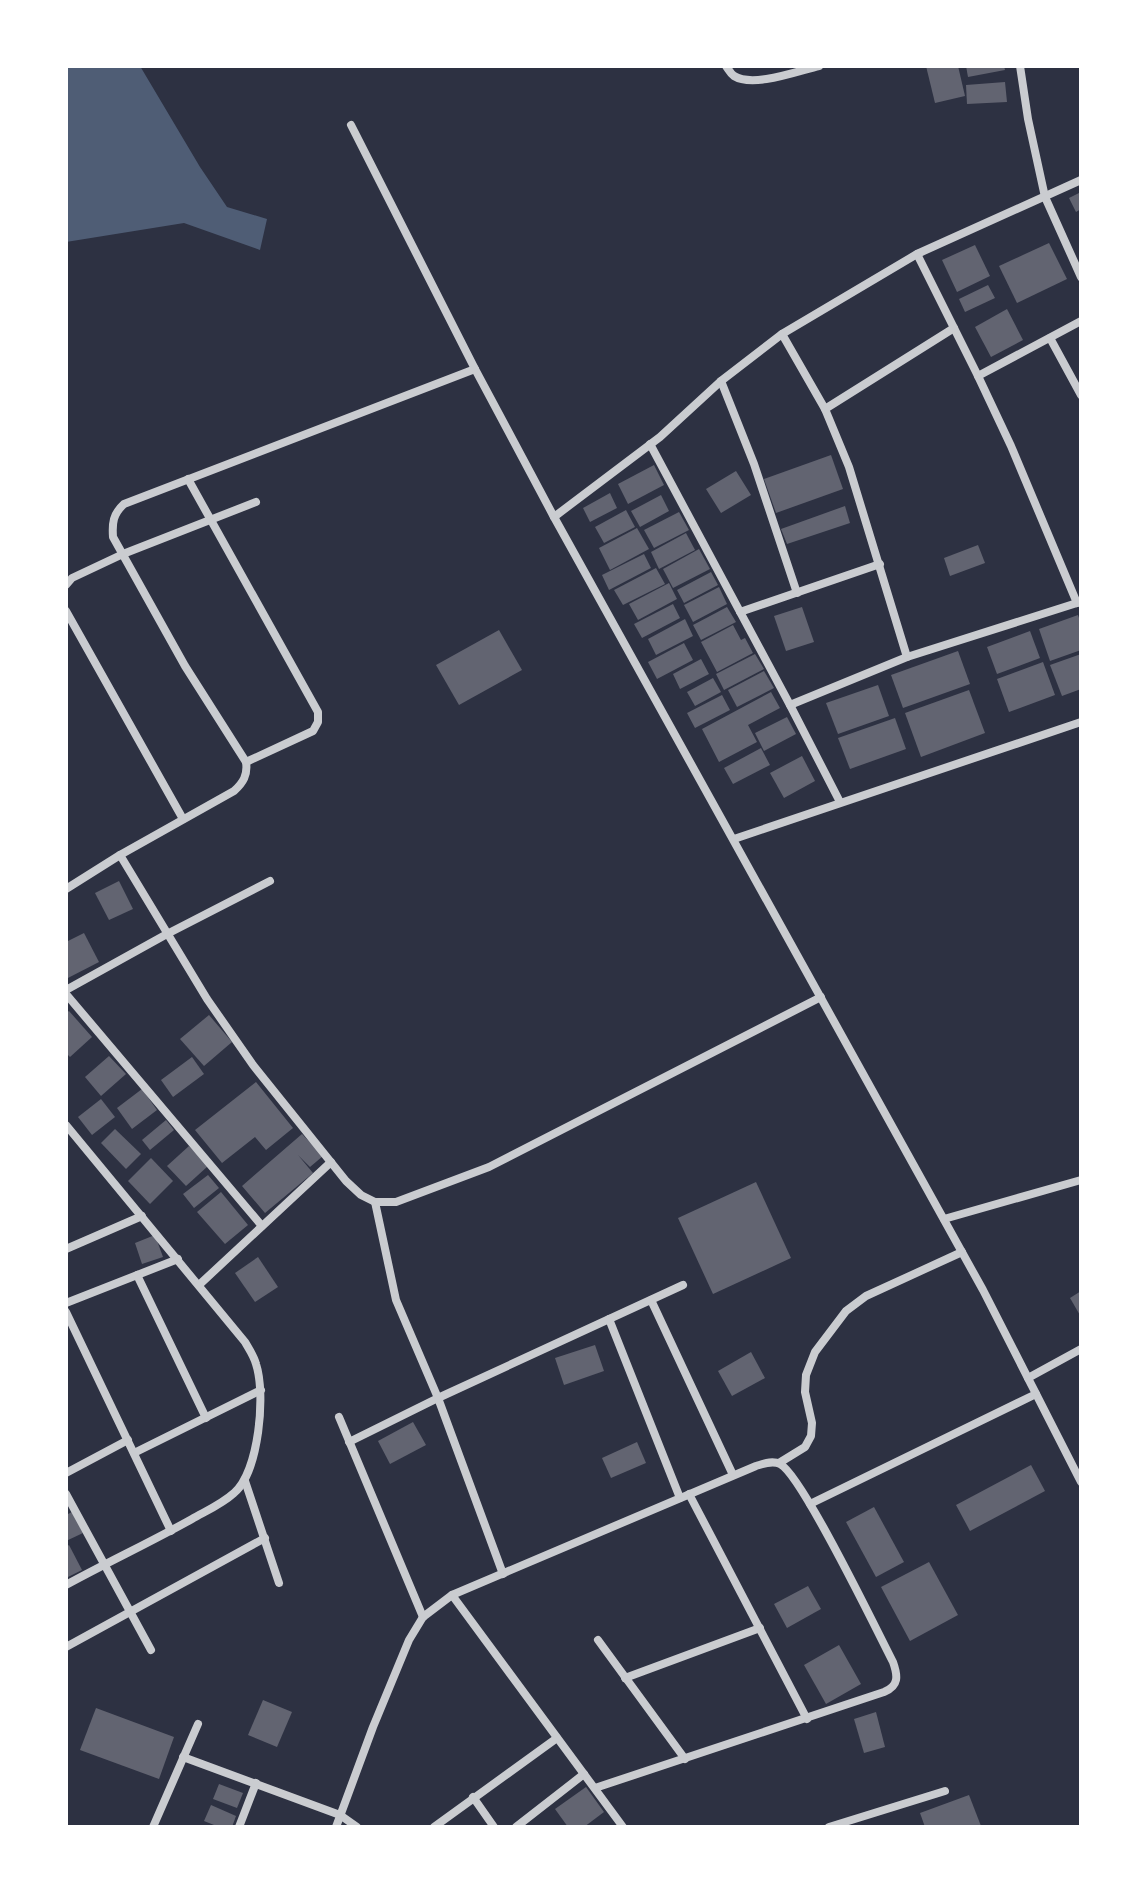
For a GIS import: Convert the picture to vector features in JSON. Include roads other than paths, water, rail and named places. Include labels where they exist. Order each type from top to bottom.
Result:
[{"type":"street","points":[[726,66],[735,77],[749,81],[819,66]]},
{"type":"street","points":[[1020,66],[1045,197],[1081,277]]},
{"type":"street","points":[[351,125],[554,517],[944,1219],[1081,1482]]},
{"type":"street","points":[[554,517],[650,444],[721,381],[782,334],[917,254],[1081,180]]},
{"type":"street","points":[[790,705],[907,657],[1079,602],[1011,446],[917,254]]},
{"type":"street","points":[[978,376],[1081,321]]},
{"type":"street","points":[[825,409],[954,328]]},
{"type":"street","points":[[782,334],[825,409],[849,467],[907,657]]},
{"type":"street","points":[[1050,338],[1081,395]]},
{"type":"street","points":[[66,889],[234,791],[242,784],[248,771],[246,762],[185,666],[113,537],[112,524],[116,511],[124,504],[475,369]]},
{"type":"street","points":[[721,381],[754,464],[797,593]]},
{"type":"street","points":[[650,444],[840,802]]},
{"type":"street","points":[[188,479],[318,712],[318,722],[313,731],[246,762]]},
{"type":"street","points":[[66,585],[72,578],[123,554],[256,502]]},
{"type":"street","points":[[740,612],[880,564]]},
{"type":"street","points":[[66,611],[183,819]]},
{"type":"street","points":[[734,839],[1081,722]]},
{"type":"street","points":[[120,855],[207,999],[253,1065],[346,1181],[361,1195],[375,1202],[396,1202],[489,1167],[821,997]]},
{"type":"street","points":[[262,1226],[66,992],[167,934],[270,881]]},
{"type":"street","points":[[66,1125],[245,1342],[256,1363],[261,1390],[260,1422],[245,1481],[235,1493],[171,1531],[66,1585]]},
{"type":"street","points":[[199,1285],[331,1162]]},
{"type":"street","points":[[944,1219],[1081,1180]]},
{"type":"street","points":[[375,1202],[396,1300],[438,1398],[503,1574]]},
{"type":"street","points":[[66,1249],[142,1216]]},
{"type":"street","points":[[779,1463],[805,1447],[811,1436],[806,1375],[815,1352],[846,1311],[866,1296],[962,1252]]},
{"type":"street","points":[[66,1303],[178,1259]]},
{"type":"street","points":[[137,1275],[206,1418]]},
{"type":"street","points":[[349,1442],[683,1285]]},
{"type":"street","points":[[651,1300],[733,1475]]},
{"type":"street","points":[[66,1312],[171,1531]]},
{"type":"street","points":[[609,1319],[680,1498]]},
{"type":"street","points":[[1028,1378],[1081,1349]]},
{"type":"street","points":[[134,1453],[261,1390]]},
{"type":"street","points":[[810,1504],[1036,1394]]},
{"type":"street","points":[[339,1417],[423,1617]]},
{"type":"street","points":[[66,1473],[128,1440]]},
{"type":"street","points":[[336,1827],[409,1640],[423,1617],[452,1595],[733,1475],[769,1462],[779,1463],[810,1504],[893,1662],[898,1675],[896,1683],[892,1689],[807,1719],[595,1788]]},
{"type":"street","points":[[245,1481],[279,1583]]},
{"type":"street","points":[[66,1494],[151,1650]]},
{"type":"street","points":[[689,1494],[807,1719]]},
{"type":"street","points":[[66,1647],[265,1538]]},
{"type":"street","points":[[452,1595],[623,1827]]},
{"type":"street","points":[[625,1678],[760,1628]]},
{"type":"street","points":[[598,1640],[685,1759]]},
{"type":"street","points":[[153,1827],[198,1724]]},
{"type":"street","points":[[434,1827],[557,1738]]},
{"type":"street","points":[[183,1757],[340,1815],[357,1827]]},
{"type":"street","points":[[516,1827],[584,1774]]},
{"type":"street","points":[[239,1827],[256,1783]]},
{"type":"street","points":[[829,1827],[945,1791]]},
{"type":"street","points":[[473,1797],[494,1827]]},
{"type":"water","points":[[66,66],[140,66],[227,207],[267,219],[260,250],[184,223],[66,242]]}]
